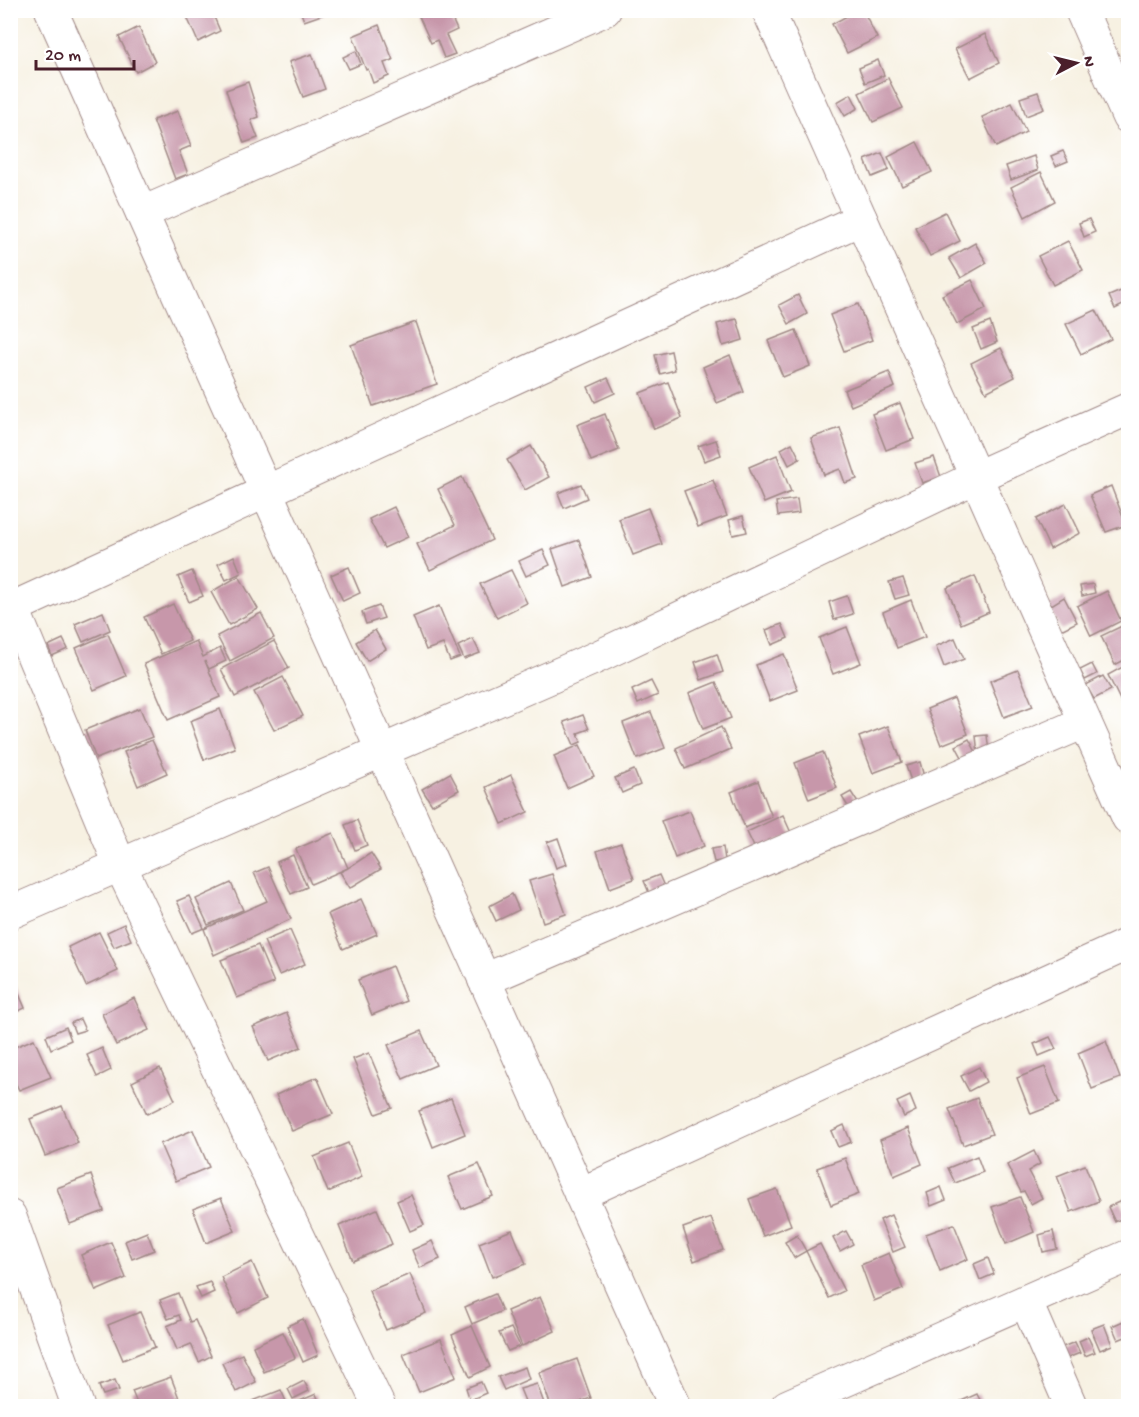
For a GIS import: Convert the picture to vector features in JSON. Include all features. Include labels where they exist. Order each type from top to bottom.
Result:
[{"type":"street","points":[[51,10],[675,1407]]},
{"type":"street","points":[[142,213],[605,10]]},
{"type":"street","points":[[768,10],[1128,818]]},
{"type":"street","points":[[1081,10],[1128,117]]},
{"type":"street","points":[[379,1407],[120,865],[12,608],[861,219]]},
{"type":"street","points":[[10,913],[595,658],[976,477],[1128,409]]},
{"type":"street","points":[[484,981],[1085,722]]},
{"type":"street","points":[[579,1194],[1128,944]]},
{"type":"street","points":[[10,1216],[78,1407]]},
{"type":"street","points":[[787,1407],[1128,1256]]},
{"type":"street","points":[[1026,1302],[1071,1407]]},
{"type":"building","points":[[184,10],[211,10],[220,31],[198,42]]},
{"type":"building","points":[[300,10],[333,10],[333,11],[304,21]]},
{"type":"building","points":[[416,10],[448,10],[457,30],[446,35],[455,54],[444,58],[437,40],[431,43]]},
{"type":"building","points":[[858,10],[863,10],[877,38],[847,53],[832,24]]},
{"type":"building","points":[[379,25],[393,60],[384,63],[389,76],[373,83],[353,36]]},
{"type":"building","points":[[139,27],[155,62],[136,72],[119,37]]},
{"type":"building","points":[[985,34],[999,63],[970,78],[955,49]]},
{"type":"building","points":[[356,51],[361,64],[349,69],[343,57]]},
{"type":"building","points":[[312,54],[325,89],[303,97],[289,62]]},
{"type":"building","points":[[878,60],[884,75],[865,83],[859,68]]},
{"type":"building","points":[[888,78],[903,108],[873,122],[859,93]]},
{"type":"building","points":[[248,82],[259,117],[251,120],[258,138],[244,143],[226,90]]},
{"type":"building","points":[[1038,92],[1044,109],[1026,116],[1020,98]]},
{"type":"building","points":[[851,94],[858,108],[845,116],[837,102]]},
{"type":"building","points":[[1012,103],[1026,132],[996,147],[982,117]]},
{"type":"building","points":[[178,111],[191,146],[179,151],[188,174],[175,179],[153,120]]},
{"type":"building","points":[[917,142],[932,172],[902,186],[888,157]]},
{"type":"building","points":[[1063,151],[1068,161],[1056,166],[1051,156]]},
{"type":"building","points":[[882,153],[889,170],[872,177],[865,160]]},
{"type":"building","points":[[1034,156],[1038,170],[1011,180],[1006,166]]},
{"type":"building","points":[[1041,172],[1055,201],[1025,217],[1011,187]]},
{"type":"building","points":[[945,212],[960,241],[930,256],[915,227]]},
{"type":"building","points":[[1089,219],[1095,232],[1084,237],[1079,223]]},
{"type":"building","points":[[1068,241],[1083,270],[1053,285],[1038,256]]},
{"type":"building","points":[[975,243],[987,263],[961,278],[949,258]]},
{"type":"building","points":[[972,280],[986,309],[957,324],[942,295]]},
{"type":"building","points":[[1121,291],[1127,303],[1115,309],[1109,296]]},
{"type":"building","points":[[798,295],[807,314],[789,324],[779,305]]},
{"type":"building","points":[[858,304],[872,340],[844,351],[830,315]]},
{"type":"building","points":[[1096,310],[1111,339],[1081,354],[1066,324]]},
{"type":"building","points":[[737,319],[743,340],[723,346],[717,324]]},
{"type":"building","points":[[416,322],[437,384],[373,406],[351,345]]},
{"type":"building","points":[[990,322],[997,342],[981,349],[973,329]]},
{"type":"building","points":[[796,330],[810,366],[783,377],[768,341]]},
{"type":"building","points":[[1001,348],[1015,377],[986,392],[971,363]]},
{"type":"building","points":[[671,351],[675,370],[660,374],[655,355]]},
{"type":"building","points":[[730,355],[744,392],[717,403],[703,367]]},
{"type":"building","points":[[889,372],[895,387],[851,406],[844,390]]},
{"type":"building","points":[[608,378],[615,393],[595,402],[588,387]]},
{"type":"building","points":[[668,382],[682,418],[654,429],[640,393]]},
{"type":"building","points":[[900,403],[914,439],[886,450],[872,414]]},
{"type":"building","points":[[605,414],[619,450],[591,461],[577,425]]},
{"type":"building","points":[[840,428],[857,479],[845,483],[840,469],[824,475],[811,438]]},
{"type":"building","points":[[716,440],[721,455],[704,461],[698,446]]},
{"type":"building","points":[[792,443],[800,459],[789,465],[781,449]]},
{"type":"building","points":[[531,446],[549,477],[525,490],[507,460]]},
{"type":"building","points":[[777,455],[791,492],[764,503],[749,467]]},
{"type":"building","points":[[934,457],[941,477],[922,483],[915,463]]},
{"type":"building","points":[[462,477],[492,540],[430,570],[417,544],[455,525],[438,489]]},
{"type":"building","points":[[713,480],[727,516],[698,527],[684,491]]},
{"type":"building","points":[[581,484],[587,498],[564,508],[558,493]]},
{"type":"building","points":[[1111,486],[1126,525],[1106,532],[1090,495]]},
{"type":"building","points":[[797,499],[799,513],[778,516],[776,502]]},
{"type":"building","points":[[1066,504],[1080,533],[1050,549],[1036,519]]},
{"type":"building","points":[[394,507],[408,537],[384,548],[369,519]]},
{"type":"building","points":[[648,508],[662,544],[633,555],[619,519]]},
{"type":"building","points":[[743,516],[747,532],[733,535],[729,520]]},
{"type":"building","points":[[579,540],[592,577],[565,587],[552,549]]},
{"type":"building","points":[[543,550],[550,565],[526,576],[519,561]]},
{"type":"building","points":[[234,556],[241,573],[226,580],[218,564]]},
{"type":"building","points":[[349,567],[360,593],[343,601],[331,575]]},
{"type":"building","points":[[511,570],[527,603],[497,618],[480,584]]},
{"type":"building","points":[[192,571],[203,596],[189,602],[178,577]]},
{"type":"building","points":[[239,576],[258,609],[229,625],[211,592]]},
{"type":"building","points":[[975,576],[989,612],[961,624],[947,588]]},
{"type":"building","points":[[903,578],[909,595],[895,599],[889,582]]},
{"type":"building","points":[[1093,584],[1095,593],[1082,596],[1080,586]]},
{"type":"building","points":[[1107,591],[1121,621],[1091,636],[1077,606]]},
{"type":"building","points":[[847,596],[853,614],[834,620],[829,602]]},
{"type":"building","points":[[1064,597],[1077,622],[1061,630],[1048,607]]},
{"type":"building","points":[[911,600],[925,637],[897,648],[883,612]]},
{"type":"building","points":[[173,604],[190,641],[161,654],[144,617]]},
{"type":"building","points":[[379,606],[384,618],[366,624],[362,612]]},
{"type":"building","points":[[439,606],[460,657],[450,661],[443,644],[426,650],[413,617]]},
{"type":"building","points":[[103,612],[110,630],[83,642],[75,624]]},
{"type":"building","points":[[261,613],[274,638],[230,661],[217,636]]},
{"type":"building","points":[[782,624],[788,638],[772,645],[766,630]]},
{"type":"building","points":[[1126,624],[1128,658],[1115,665],[1101,636]]},
{"type":"building","points":[[847,627],[861,663],[833,674],[819,638]]},
{"type":"building","points":[[375,630],[386,649],[367,661],[356,642]]},
{"type":"building","points":[[108,634],[126,676],[94,690],[76,648]]},
{"type":"building","points":[[955,638],[964,659],[944,667],[936,646]]},
{"type":"building","points":[[63,639],[68,649],[52,656],[48,646]]},
{"type":"building","points":[[473,639],[480,653],[464,659],[458,646]]},
{"type":"building","points":[[196,641],[203,657],[220,648],[226,661],[209,669],[205,661],[220,697],[168,720],[144,664]]},
{"type":"building","points":[[274,641],[289,668],[235,697],[221,669]]},
{"type":"building","points":[[717,654],[723,672],[701,680],[695,662]]},
{"type":"building","points":[[784,654],[798,690],[770,701],[756,665]]},
{"type":"building","points":[[1092,664],[1097,674],[1085,680],[1080,670]]},
{"type":"building","points":[[1128,664],[1128,701],[1122,704],[1108,675]]},
{"type":"building","points":[[1018,670],[1033,706],[1004,717],[990,681]]},
{"type":"building","points":[[1103,676],[1111,690],[1094,699],[1086,685]]},
{"type":"building","points":[[283,677],[303,716],[274,730],[254,692]]},
{"type":"building","points":[[651,681],[658,695],[638,704],[632,690]]},
{"type":"building","points":[[716,682],[731,718],[703,729],[689,693]]},
{"type":"building","points":[[954,698],[968,734],[941,745],[927,709]]},
{"type":"building","points":[[140,708],[152,737],[96,759],[85,730]]},
{"type":"building","points":[[220,709],[235,748],[204,760],[190,721]]},
{"type":"building","points":[[651,712],[665,748],[637,759],[623,723]]},
{"type":"building","points":[[583,715],[589,729],[578,733],[581,742],[574,745],[564,722]]},
{"type":"building","points":[[888,726],[902,762],[873,773],[859,737]]},
{"type":"building","points":[[721,727],[731,749],[685,769],[676,748]]},
{"type":"building","points":[[987,735],[989,752],[978,754],[976,736]]},
{"type":"building","points":[[969,739],[976,752],[963,759],[956,746]]},
{"type":"building","points":[[152,740],[167,773],[138,786],[124,752]]},
{"type":"building","points":[[580,745],[594,776],[567,788],[554,756]]},
{"type":"building","points":[[823,752],[837,788],[809,799],[795,763]]},
{"type":"building","points":[[920,762],[924,777],[911,781],[906,766]]},
{"type":"building","points":[[634,770],[640,785],[622,793],[615,778]]},
{"type":"building","points":[[450,773],[459,790],[432,805],[422,789]]},
{"type":"building","points":[[511,775],[528,812],[502,824],[486,787]]},
{"type":"building","points":[[758,781],[772,817],[745,828],[731,792]]},
{"type":"building","points":[[851,792],[858,803],[849,808],[842,797]]},
{"type":"building","points":[[690,811],[704,846],[675,858],[661,821]]},
{"type":"building","points":[[783,815],[792,835],[756,851],[747,832]]},
{"type":"building","points":[[357,820],[367,845],[355,850],[345,825]]},
{"type":"building","points":[[333,833],[348,868],[311,884],[296,849]]},
{"type":"building","points":[[558,838],[567,864],[556,868],[547,842]]},
{"type":"building","points":[[621,843],[634,879],[610,888],[597,851]]},
{"type":"building","points":[[723,847],[725,860],[714,862],[711,849]]},
{"type":"building","points":[[371,853],[381,869],[350,888],[340,872]]},
{"type":"building","points":[[293,855],[307,887],[291,894],[277,862]]},
{"type":"building","points":[[268,867],[291,919],[214,955],[204,929],[267,901],[254,873]]},
{"type":"building","points":[[552,874],[566,914],[543,922],[529,881]]},
{"type":"building","points":[[659,875],[666,891],[651,897],[644,881]]},
{"type":"building","points":[[231,883],[243,910],[208,925],[196,899]]},
{"type":"building","points":[[512,894],[519,910],[496,921],[489,906]]},
{"type":"building","points":[[189,896],[204,928],[192,933],[177,901]]},
{"type":"building","points":[[361,899],[377,934],[343,949],[328,914]]},
{"type":"building","points":[[124,924],[131,940],[114,947],[107,932]]},
{"type":"building","points":[[290,930],[305,964],[279,975],[264,941]]},
{"type":"building","points":[[99,932],[118,971],[86,986],[68,947]]},
{"type":"building","points":[[258,945],[274,983],[237,998],[221,960]]},
{"type":"building","points":[[392,966],[406,1001],[372,1015],[358,980]]},
{"type":"building","points":[[10,973],[25,1008],[10,1015]]},
{"type":"building","points":[[134,998],[149,1030],[116,1045],[102,1014]]},
{"type":"building","points":[[287,1013],[301,1047],[268,1061],[253,1027]]},
{"type":"building","points":[[80,1019],[85,1030],[75,1033],[71,1023]]},
{"type":"building","points":[[66,1027],[71,1040],[51,1049],[46,1036]]},
{"type":"building","points":[[421,1031],[436,1065],[403,1079],[388,1045]]},
{"type":"building","points":[[1050,1037],[1056,1049],[1039,1056],[1034,1044]]},
{"type":"building","points":[[34,1039],[51,1077],[19,1090],[10,1071],[10,1049]]},
{"type":"building","points":[[1106,1041],[1120,1078],[1092,1089],[1078,1053]]},
{"type":"building","points":[[102,1048],[111,1070],[97,1077],[87,1055]]},
{"type":"building","points":[[369,1053],[392,1108],[376,1114],[353,1059]]},
{"type":"building","points":[[979,1067],[986,1082],[969,1091],[961,1076]]},
{"type":"building","points":[[1045,1067],[1059,1103],[1031,1114],[1017,1078]]},
{"type":"building","points":[[160,1068],[175,1100],[147,1114],[132,1082]]},
{"type":"building","points":[[317,1077],[333,1114],[292,1131],[276,1095]]},
{"type":"building","points":[[910,1096],[916,1111],[904,1117],[897,1102]]},
{"type":"building","points":[[451,1098],[465,1134],[433,1147],[419,1111]]},
{"type":"building","points":[[977,1098],[992,1134],[963,1145],[949,1109]]},
{"type":"building","points":[[62,1106],[78,1143],[45,1156],[30,1119]]},
{"type":"building","points":[[844,1125],[851,1142],[838,1147],[831,1131]]},
{"type":"building","points":[[908,1128],[922,1164],[894,1176],[880,1140]]},
{"type":"building","points":[[193,1130],[209,1167],[176,1181],[160,1144]]},
{"type":"building","points":[[348,1143],[362,1177],[328,1192],[314,1157]]},
{"type":"building","points":[[1034,1151],[1040,1164],[1028,1171],[1042,1198],[1031,1204],[1024,1191],[1021,1192],[1007,1165]]},
{"type":"building","points":[[977,1156],[983,1172],[955,1183],[948,1168]]},
{"type":"building","points":[[845,1158],[859,1194],[831,1205],[817,1168]]},
{"type":"building","points":[[479,1164],[493,1196],[462,1209],[448,1177]]},
{"type":"building","points":[[1085,1165],[1099,1201],[1071,1212],[1057,1176]]},
{"type":"building","points":[[91,1175],[104,1211],[70,1224],[57,1188]]},
{"type":"building","points":[[941,1187],[946,1200],[931,1206],[927,1193]]},
{"type":"building","points":[[777,1189],[791,1225],[763,1236],[749,1199]]},
{"type":"building","points":[[411,1195],[424,1225],[410,1231],[397,1201]]},
{"type":"building","points":[[1020,1197],[1034,1232],[1006,1244],[992,1207]]},
{"type":"building","points":[[221,1198],[235,1231],[206,1243],[193,1209]]},
{"type":"building","points":[[1121,1201],[1128,1215],[1115,1222],[1108,1207]]},
{"type":"building","points":[[377,1209],[392,1244],[353,1261],[339,1226]]},
{"type":"building","points":[[891,1215],[905,1247],[893,1252],[880,1220]]},
{"type":"building","points":[[711,1218],[723,1250],[694,1261],[683,1228]]},
{"type":"building","points":[[954,1224],[968,1259],[940,1271],[926,1234]]},
{"type":"building","points":[[512,1230],[526,1264],[492,1277],[479,1243]]},
{"type":"building","points":[[846,1231],[853,1244],[840,1251],[833,1238]]},
{"type":"building","points":[[1053,1231],[1057,1249],[1043,1252],[1039,1235]]},
{"type":"building","points":[[147,1232],[154,1250],[132,1259],[125,1241]]},
{"type":"building","points":[[797,1235],[806,1251],[794,1258],[785,1242]]},
{"type":"building","points":[[432,1241],[440,1259],[420,1268],[412,1250]]},
{"type":"building","points":[[111,1242],[126,1278],[96,1291],[81,1255]]},
{"type":"building","points":[[820,1244],[844,1291],[829,1298],[806,1251]]},
{"type":"building","points":[[889,1253],[903,1289],[874,1301],[861,1265]]},
{"type":"building","points":[[988,1258],[994,1274],[980,1280],[974,1264]]},
{"type":"building","points":[[252,1262],[268,1298],[238,1313],[221,1277]]},
{"type":"building","points":[[410,1274],[426,1313],[386,1330],[369,1291]]},
{"type":"building","points":[[210,1282],[214,1292],[201,1298],[196,1287]]},
{"type":"building","points":[[178,1293],[190,1322],[195,1320],[211,1356],[199,1362],[191,1344],[177,1350],[167,1326],[181,1320],[179,1315],[168,1319],[160,1300]]},
{"type":"building","points":[[495,1294],[502,1311],[472,1324],[465,1307]]},
{"type":"building","points":[[540,1297],[555,1331],[522,1346],[507,1311]]},
{"type":"building","points":[[140,1312],[155,1347],[123,1360],[108,1325]]},
{"type":"building","points":[[303,1319],[318,1355],[303,1362],[287,1326]]},
{"type":"building","points":[[1128,1319],[1128,1346],[1125,1337],[1118,1340],[1112,1326]]},
{"type":"building","points":[[1104,1324],[1112,1345],[1100,1350],[1091,1329]]},
{"type":"building","points":[[472,1326],[490,1367],[470,1377],[452,1335]]},
{"type":"building","points":[[511,1328],[520,1346],[508,1351],[499,1333]]},
{"type":"building","points":[[283,1332],[295,1358],[264,1372],[253,1346]]},
{"type":"building","points":[[1088,1337],[1095,1352],[1085,1356],[1079,1341]]},
{"type":"building","points":[[441,1339],[456,1377],[419,1392],[403,1354]]},
{"type":"building","points":[[1075,1342],[1080,1353],[1065,1359],[1060,1348]]},
{"type":"building","points":[[242,1354],[256,1382],[236,1392],[222,1363]]},
{"type":"building","points":[[577,1359],[591,1398],[569,1406],[551,1406],[539,1373]]},
{"type":"building","points":[[525,1367],[529,1379],[504,1390],[498,1377]]},
{"type":"building","points":[[171,1377],[182,1406],[138,1406],[132,1391]]},
{"type":"building","points":[[115,1380],[119,1390],[103,1395],[99,1386]]},
{"type":"building","points":[[304,1381],[309,1391],[293,1399],[288,1389]]},
{"type":"building","points":[[481,1382],[486,1393],[470,1400],[466,1388]]},
{"type":"building","points":[[537,1384],[545,1406],[527,1406],[520,1389]]},
{"type":"building","points":[[281,1390],[288,1406],[240,1406]]},
{"type":"building","points":[[316,1394],[321,1406],[288,1406]]},
{"type":"building","points":[[977,1394],[983,1406],[950,1406]]}]
